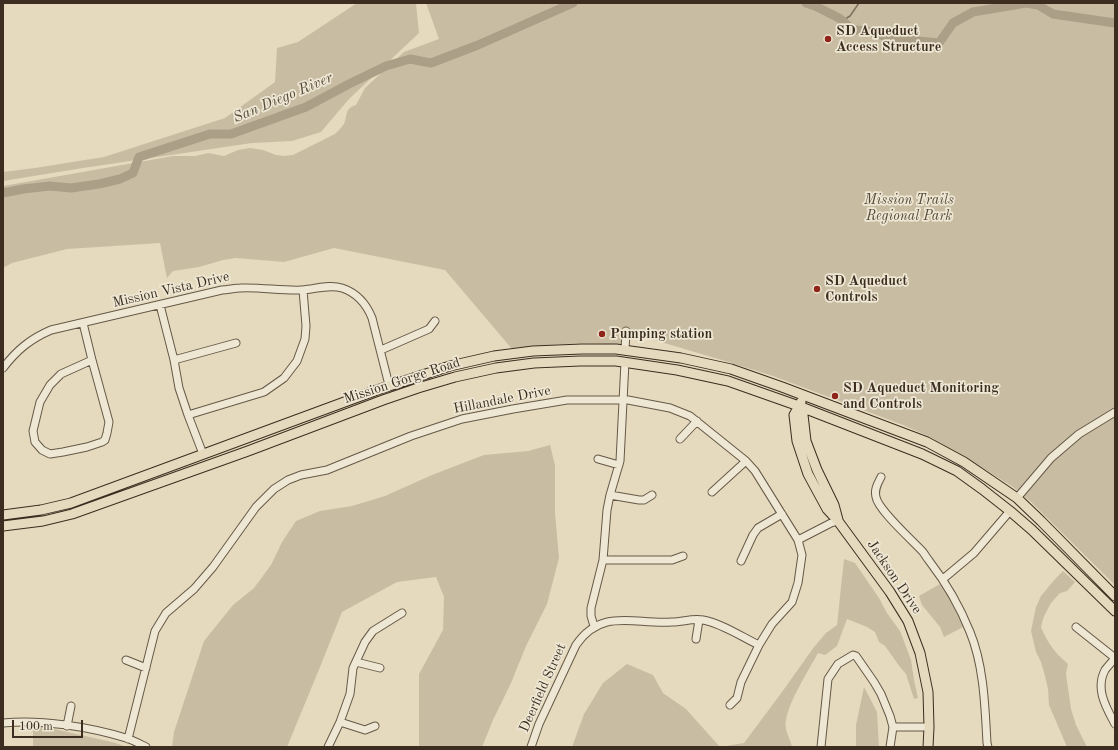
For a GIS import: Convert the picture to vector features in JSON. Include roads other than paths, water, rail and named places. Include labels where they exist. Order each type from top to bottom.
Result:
[{"type":"main road","name":"Mission Gorge Road","points":[[3,516],[71,503],[389,385],[450,366],[494,356],[533,351],[616,349],[681,358],[731,369],[927,442],[964,462],[1017,498],[1115,596]]},
{"type":"main road","name":"Mission Gorge Road","points":[[3,526],[43,521],[79,512],[383,400],[455,377],[496,368],[534,364],[580,361],[616,361],[677,370],[728,381],[799,406],[922,454],[957,472],[1010,511],[1032,530],[1115,611]]},
{"type":"main road","name":"Jackson Drive","points":[[802,395],[799,406],[806,441],[817,470],[834,505],[838,521],[890,592],[908,622],[920,653],[928,692],[928,747]]},
{"type":"main road","points":[[996,500],[1002,498],[1012,501],[1017,498]]},
{"type":"street","name":"Mission Vista Drive","points":[[3,368],[18,350],[31,340],[51,330],[160,306],[222,290],[240,288],[303,290],[326,286],[341,288],[352,292],[361,299],[368,308],[381,350],[389,385]]},
{"type":"street","points":[[188,415],[264,392],[284,378],[297,361],[305,339],[306,326],[303,290]]},
{"type":"street","points":[[160,306],[174,360],[179,388],[203,454]]},
{"type":"street","points":[[381,350],[429,329],[435,321]]},
{"type":"street","points":[[83,323],[109,422],[108,433],[105,440],[102,442],[87,447],[50,454],[42,450],[35,442],[33,431],[40,402],[50,385],[61,374],[92,360]]},
{"type":"street","points":[[625,350],[626,331]]},
{"type":"street","points":[[174,360],[236,343]]},
{"type":"street","points":[[625,362],[620,461],[607,510],[603,560],[591,608],[591,616],[594,626],[614,620],[673,622],[702,620],[718,624],[759,645]]},
{"type":"street","name":"Hillandale Drive","points":[[128,739],[155,631],[166,613],[194,589],[213,567],[256,507],[274,489],[288,480],[301,475],[327,470],[411,436],[462,419],[567,400],[628,400],[670,408],[690,416],[746,461],[755,472],[798,540],[802,555],[798,583],[792,602],[772,624],[759,645],[741,682],[737,698],[730,705]]},
{"type":"street","points":[[1017,498],[1051,458],[1079,434],[1115,412]]},
{"type":"street","points":[[680,439],[697,421]]},
{"type":"street","points":[[598,459],[619,465]]},
{"type":"street","points":[[712,492],[746,461]]},
{"type":"street","points":[[881,477],[875,493],[878,504],[923,552],[943,579],[957,602],[971,633],[982,682],[988,747]]},
{"type":"street","points":[[610,495],[639,500],[644,500],[652,495]]},
{"type":"street","points":[[943,579],[974,553],[1010,511]]},
{"type":"street","points":[[741,561],[753,535],[758,528],[782,514]]},
{"type":"street","points":[[798,540],[838,521]]},
{"type":"street","points":[[603,560],[672,560],[683,556]]},
{"type":"street","points":[[328,747],[340,722],[350,694],[354,668],[365,642],[374,631],[402,613]]},
{"type":"street","points":[[696,639],[699,620]]},
{"type":"street","name":"Deerfield Street","points":[[531,747],[539,724],[576,645],[580,639],[594,626]]},
{"type":"street","points":[[1076,627],[1115,658],[1105,670],[1102,680],[1102,697],[1104,704],[1115,724]]},
{"type":"street","points":[[821,747],[828,679],[838,664],[853,655],[856,656],[874,682],[881,694],[890,716],[893,727],[890,747]]},
{"type":"street","points":[[126,660],[146,668]]},
{"type":"street","points":[[356,662],[380,668]]},
{"type":"street","points":[[67,726],[71,706]]},
{"type":"street","points":[[3,723],[22,722],[67,726],[128,739],[146,747]]},
{"type":"street","points":[[340,722],[365,730],[375,726]]},
{"type":"street","points":[[893,727],[929,727]]},
{"type":"waterway","name":"San Diego River","points":[[3,193],[50,186],[71,188],[120,179],[133,173],[139,157],[210,134],[231,134],[306,107],[386,66],[410,59],[431,63],[478,45],[573,3]]},
{"type":"waterway","name":"San Diego River","points":[[806,3],[839,18],[852,29],[867,31],[890,38],[939,43],[953,23],[973,12],[1026,3],[1038,5],[1053,14],[1115,23]]},
{"type":"waterway","points":[[842,21],[850,16],[859,3]]},
{"type":"place","name":"SD Aqueduct Access Structure","points":[[828,39]]},
{"type":"place","name":"SD Aqueduct Controls","points":[[817,289]]},
{"type":"place","name":"Pumping station","points":[[602,334]]},
{"type":"place","name":"SD Aqueduct Monitoring and Controls","points":[[835,396]]},
{"type":"park label","name":"Mission Trails Regional Park","points":[[909,208]]}]
